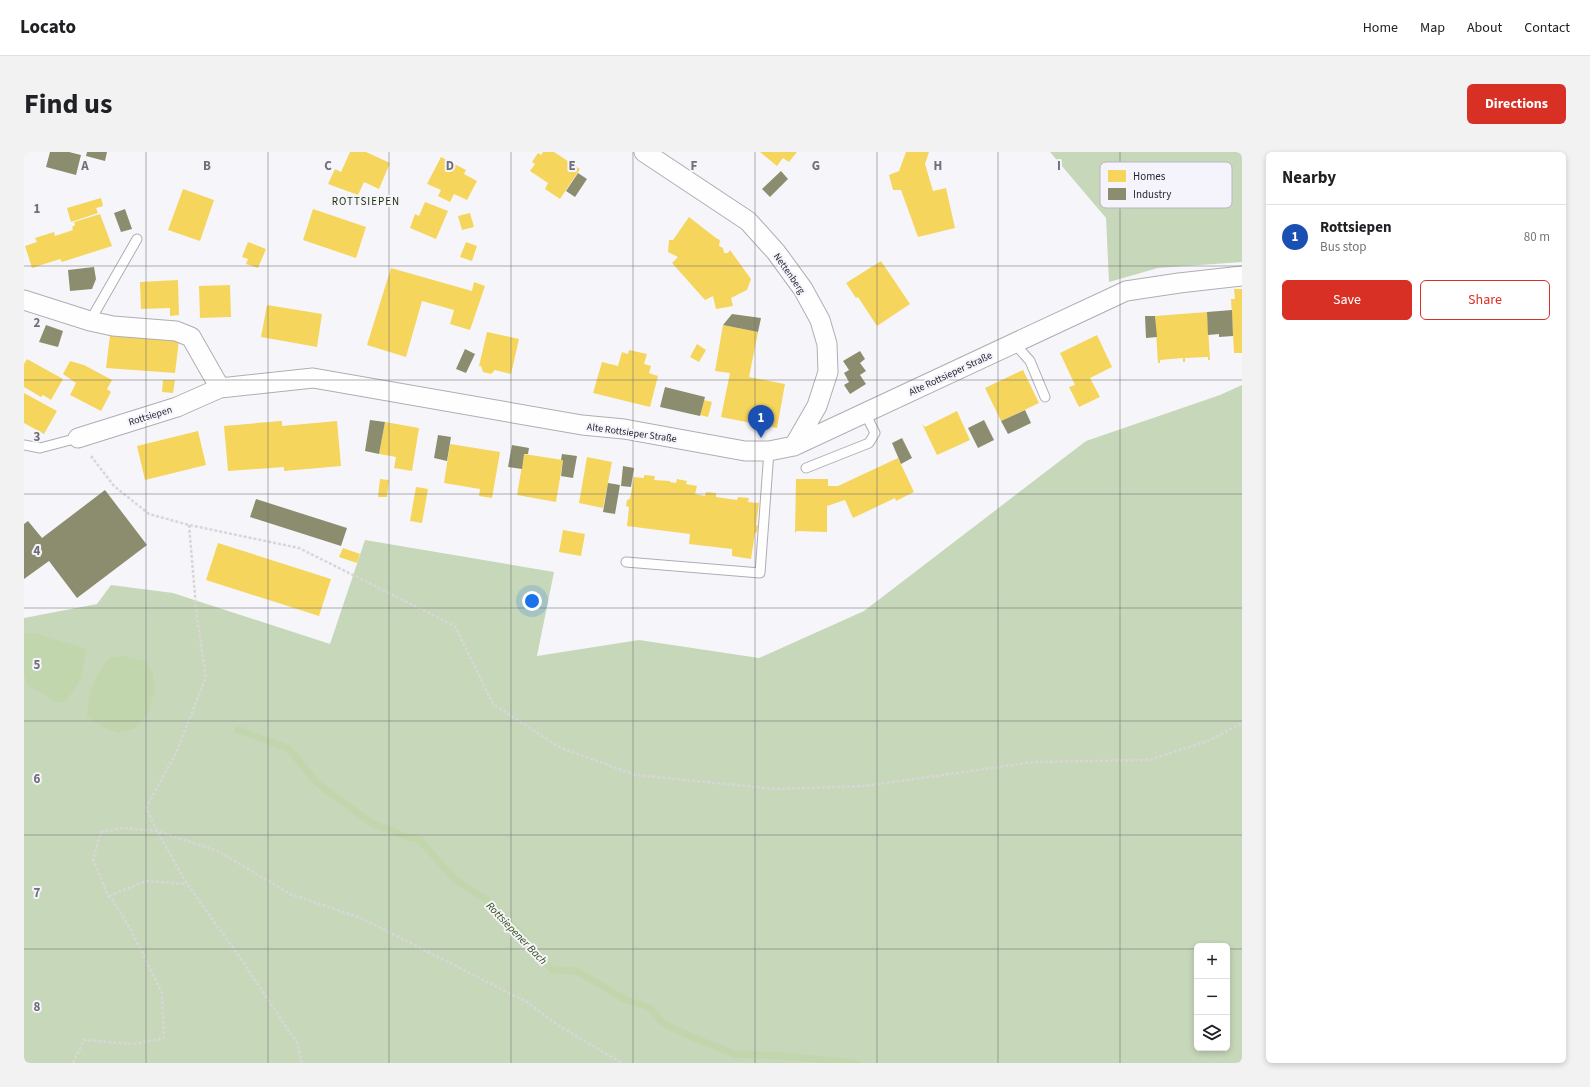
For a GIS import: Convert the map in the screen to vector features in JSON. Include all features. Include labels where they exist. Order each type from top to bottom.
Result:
[{"type":"street","name":"Nettenberg","points":[[644,152],[748,221],[776,252],[803,289],[820,320],[827,344],[828,372],[817,406],[794,446]]},
{"type":"street","name":"Alte Rottsieper Straße","points":[[220,388],[313,378],[582,425],[624,429],[745,451],[769,451],[794,446],[1126,291],[1242,276]]},
{"type":"street","points":[[24,300],[90,321],[113,326],[176,331],[191,337],[220,388]]},
{"type":"street","name":"Rottsiepen","points":[[78,438],[177,407],[220,388]]},
{"type":"lane","points":[[90,321],[137,239]]},
{"type":"lane","points":[[1014,344],[1030,361],[1045,397]]},
{"type":"lane","points":[[806,468],[869,443],[875,433],[865,413]]},
{"type":"lane","points":[[24,446],[40,448],[78,438]]},
{"type":"lane","points":[[626,562],[760,573],[769,451]]},
{"type":"path","points":[[78,438],[114,486],[149,514],[189,525],[299,548],[455,626],[493,704],[559,747],[635,775],[775,788],[865,786],[1034,762],[1149,760],[1208,741],[1242,723]]},
{"type":"path","points":[[189,525],[197,618],[206,677],[176,753],[146,808],[157,831],[187,884],[241,959],[297,1043],[302,1063]]},
{"type":"path","points":[[73,1063],[84,1040],[133,1044],[164,1038],[162,993],[131,930],[112,899],[108,896],[92,859],[101,832],[124,828],[157,831],[218,851],[290,894],[361,918],[527,1002],[556,1024],[622,1063]]},
{"type":"path","points":[[108,896],[146,882],[187,884]]},
{"type":"shaded area","points":[[1050,152],[1242,152],[1242,262],[1158,268],[1109,282],[1106,218]]},
{"type":"shaded area","points":[[1242,385],[1242,1063],[24,1063],[24,618],[97,604],[111,585],[173,593],[330,644],[365,540],[554,572],[537,656],[639,640],[759,658],[864,611],[1086,441],[1220,395]]},
{"type":"shaded area","points":[[35,633],[87,649],[81,678],[67,700],[59,703],[27,685],[24,673],[24,635]]},
{"type":"shaded area","points":[[122,656],[145,661],[153,674],[155,689],[148,713],[134,729],[118,733],[103,727],[87,717],[89,699],[99,673],[109,658]]},
{"type":"building: Homes","points":[[350,152],[366,152],[390,163],[379,189],[364,182],[358,195],[328,184],[335,169],[341,172]]},
{"type":"building: Homes","points":[[543,152],[554,152],[580,169],[560,199],[545,189],[548,183],[530,171],[535,164],[532,162],[538,153],[541,155]]},
{"type":"building: Homes","points":[[760,152],[797,152],[789,162],[783,158],[777,166]]},
{"type":"building: Homes","points":[[906,152],[929,152],[925,164],[933,191],[946,188],[955,228],[918,237],[901,190],[893,190],[889,175],[899,171]]},
{"type":"building: Homes","points":[[441,157],[466,170],[464,174],[477,181],[467,200],[454,194],[450,202],[438,196],[441,190],[427,184]]},
{"type":"building: Homes","points":[[183,189],[214,200],[200,241],[168,230]]},
{"type":"building: Homes","points":[[101,198],[103,206],[96,208],[98,213],[71,222],[67,208]]},
{"type":"building: Homes","points":[[425,202],[448,211],[436,239],[410,228],[415,214],[419,216]]},
{"type":"building: Homes","points":[[313,209],[366,227],[356,258],[303,240]]},
{"type":"building: Homes","points":[[470,213],[474,227],[462,230],[458,216]]},
{"type":"building: Homes","points":[[100,214],[112,246],[62,262],[60,259],[32,268],[25,246],[37,242],[35,238],[54,232],[55,236],[73,230],[72,227],[75,225],[74,222]]},
{"type":"building: Homes","points":[[689,217],[720,240],[719,246],[723,248],[724,253],[728,253],[730,250],[751,279],[747,290],[731,298],[733,306],[716,309],[713,296],[705,300],[672,263],[678,257],[668,252],[669,240],[673,240]]},
{"type":"building: Homes","points":[[248,242],[266,249],[258,268],[246,264],[248,259],[242,257]]},
{"type":"building: Homes","points":[[466,242],[477,246],[472,261],[460,257]]},
{"type":"building: Homes","points":[[881,261],[910,304],[877,326],[858,297],[856,298],[846,283]]},
{"type":"building: Homes","points":[[391,268],[472,291],[474,282],[485,286],[470,330],[450,324],[454,310],[422,301],[406,357],[367,345]]},
{"type":"building: Homes","points":[[178,280],[179,315],[170,316],[170,308],[141,309],[140,282]]},
{"type":"building: Homes","points":[[230,285],[231,317],[200,318],[199,286]]},
{"type":"building: Homes","points":[[1234,289],[1242,289],[1242,353],[1234,353],[1231,299],[1235,299]]},
{"type":"building: Homes","points":[[267,305],[322,314],[317,347],[261,337]]},
{"type":"building: Homes","points":[[1207,312],[1210,360],[1208,360],[1208,357],[1185,358],[1185,362],[1183,362],[1183,358],[1160,360],[1160,363],[1158,363],[1155,316]]},
{"type":"building: Homes","points":[[723,325],[758,332],[749,377],[785,384],[777,428],[721,417],[730,373],[715,371]]},
{"type":"building: Homes","points":[[487,332],[519,339],[511,374],[495,370],[491,374],[483,372],[481,366],[479,366]]},
{"type":"building: Homes","points":[[110,335],[179,340],[175,373],[106,368]]},
{"type":"building: Homes","points":[[1097,335],[1112,367],[1090,378],[1100,397],[1079,407],[1069,387],[1075,385],[1060,353]]},
{"type":"building: Homes","points":[[697,344],[706,350],[699,362],[690,357]]},
{"type":"building: Homes","points":[[629,350],[647,354],[644,364],[651,366],[649,373],[658,376],[650,407],[593,393],[602,362],[618,366],[622,352],[628,354]]},
{"type":"building: Homes","points":[[27,359],[63,379],[51,400],[43,395],[41,397],[24,387],[24,364]]},
{"type":"building: Homes","points":[[70,361],[84,365],[112,380],[107,389],[111,392],[101,411],[70,395],[76,383],[63,374]]},
{"type":"building: Homes","points":[[1023,370],[1039,403],[1001,421],[985,388]]},
{"type":"building: Homes","points":[[163,380],[175,380],[173,393],[162,392]]},
{"type":"building: Homes","points":[[24,393],[57,411],[44,434],[24,423]]},
{"type":"building: Homes","points":[[704,400],[712,402],[708,417],[700,415]]},
{"type":"building: Homes","points":[[957,411],[970,440],[937,455],[922,424],[925,427]]},
{"type":"building: Homes","points":[[282,421],[282,426],[337,421],[341,466],[284,471],[284,467],[228,471],[224,426]]},
{"type":"building: Homes","points":[[385,422],[419,428],[412,471],[394,468],[396,457],[379,454]]},
{"type":"building: Homes","points":[[198,431],[206,465],[145,480],[137,446]]},
{"type":"building: Homes","points":[[450,444],[500,452],[492,498],[479,496],[480,489],[444,483]]},
{"type":"building: Homes","points":[[524,454],[563,460],[556,502],[517,495]]},
{"type":"building: Homes","points":[[587,457],[612,462],[603,508],[579,503]]},
{"type":"building: Homes","points":[[898,458],[914,492],[896,501],[895,498],[853,518],[845,500],[827,506],[827,533],[797,531],[795,533],[796,479],[828,479],[828,486],[838,486]]},
{"type":"building: Homes","points":[[644,475],[655,476],[654,480],[676,483],[677,479],[687,481],[686,484],[697,486],[695,494],[705,496],[706,492],[716,493],[716,497],[737,500],[738,497],[749,498],[748,502],[759,503],[756,525],[758,526],[757,532],[755,533],[751,559],[732,556],[732,549],[689,544],[690,534],[627,526],[629,507],[626,506],[627,500],[630,499],[634,477],[644,478]]},
{"type":"building: Homes","points":[[380,479],[389,480],[387,497],[378,497]]},
{"type":"building: Homes","points":[[416,487],[428,489],[422,523],[410,521]]},
{"type":"building: Homes","points":[[563,530],[585,534],[581,556],[559,552]]},
{"type":"building: Homes","points":[[218,543],[331,579],[319,616],[206,580]]},
{"type":"building: Homes","points":[[343,548],[360,554],[357,563],[339,557]]},
{"type":"building: Industry","points":[[50,152],[69,152],[81,155],[76,175],[46,167]]},
{"type":"building: Industry","points":[[87,152],[107,152],[105,161],[86,156]]},
{"type":"building: Industry","points":[[781,171],[788,179],[770,197],[762,189]]},
{"type":"building: Industry","points":[[578,173],[587,179],[575,197],[566,191]]},
{"type":"building: Industry","points":[[125,209],[132,229],[121,232],[114,213]]},
{"type":"building: Industry","points":[[94,267],[96,279],[92,289],[70,291],[68,270]]},
{"type":"building: Industry","points":[[1232,310],[1233,336],[1219,337],[1219,334],[1208,335],[1207,312]]},
{"type":"building: Industry","points":[[732,314],[761,318],[758,332],[723,325]]},
{"type":"building: Industry","points":[[1145,316],[1155,316],[1157,337],[1146,338]]},
{"type":"building: Industry","points":[[46,325],[63,331],[58,347],[39,342]]},
{"type":"building: Industry","points":[[465,349],[475,354],[466,373],[456,369]]},
{"type":"building: Industry","points":[[860,351],[865,359],[860,363],[866,371],[860,375],[866,384],[850,394],[844,385],[849,382],[844,373],[849,370],[843,361]]},
{"type":"building: Industry","points":[[665,387],[705,397],[700,416],[660,407]]},
{"type":"building: Industry","points":[[1025,410],[1031,423],[1008,434],[1001,421]]},
{"type":"building: Industry","points":[[370,420],[385,422],[379,454],[365,451]]},
{"type":"building: Industry","points":[[984,420],[994,440],[978,448],[968,428]]},
{"type":"building: Industry","points":[[438,435],[451,437],[447,461],[434,458]]},
{"type":"building: Industry","points":[[902,438],[912,458],[901,464],[892,443]]},
{"type":"building: Industry","points":[[512,445],[529,448],[528,454],[524,454],[522,469],[508,467]]},
{"type":"building: Industry","points":[[562,454],[577,456],[573,478],[561,476],[563,460],[561,460]]},
{"type":"building: Industry","points":[[623,466],[634,468],[631,487],[621,486]]},
{"type":"building: Industry","points":[[608,483],[620,485],[615,514],[603,512]]},
{"type":"building: Industry","points":[[105,490],[147,545],[77,598],[49,561],[24,579],[24,524],[28,521],[42,538]]},
{"type":"building: Industry","points":[[256,499],[347,528],[341,546],[250,517]]},
{"type":"waterway","name":"Rottsiepener Bach","points":[[238,730],[288,748],[317,783],[373,824],[420,840],[454,879],[487,900],[521,934],[538,955],[553,970],[577,971],[626,1000],[649,1007],[663,1023],[694,1038],[735,1054],[783,1056],[856,1063]]},
{"type":"place","name":"Rottsiepen","points":[[761,438]]},
{"type":"district","name":"ROTTSIEPEN","points":[[366,201]]}]
